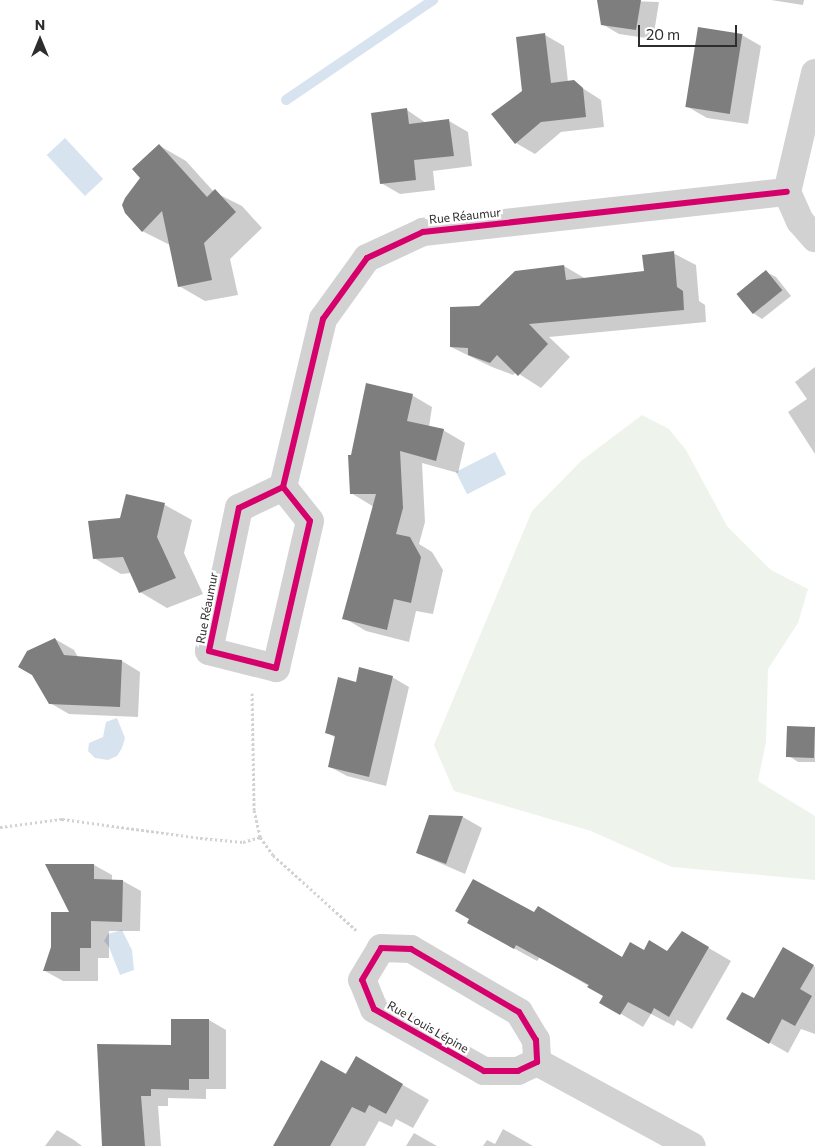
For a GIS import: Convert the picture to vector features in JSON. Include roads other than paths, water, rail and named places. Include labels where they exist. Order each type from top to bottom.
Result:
[{"type":"street","points":[[815,73],[787,192],[800,221],[815,238]]},
{"type":"street","name":"Rue Réaumur","points":[[283,487],[323,319],[367,258],[423,232],[787,192]]},
{"type":"street","name":"Rue Réaumur","points":[[283,487],[310,520],[276,668],[209,651],[238,508],[283,487]]},
{"type":"street","name":"Rue Louis Lépine","points":[[381,948],[411,949],[519,1012],[536,1040],[537,1062],[518,1071],[484,1071],[374,1009],[362,980],[381,948]]},
{"type":"street","points":[[537,1062],[692,1146]]},
{"type":"waterway","points":[[286,100],[433,0]]}]
